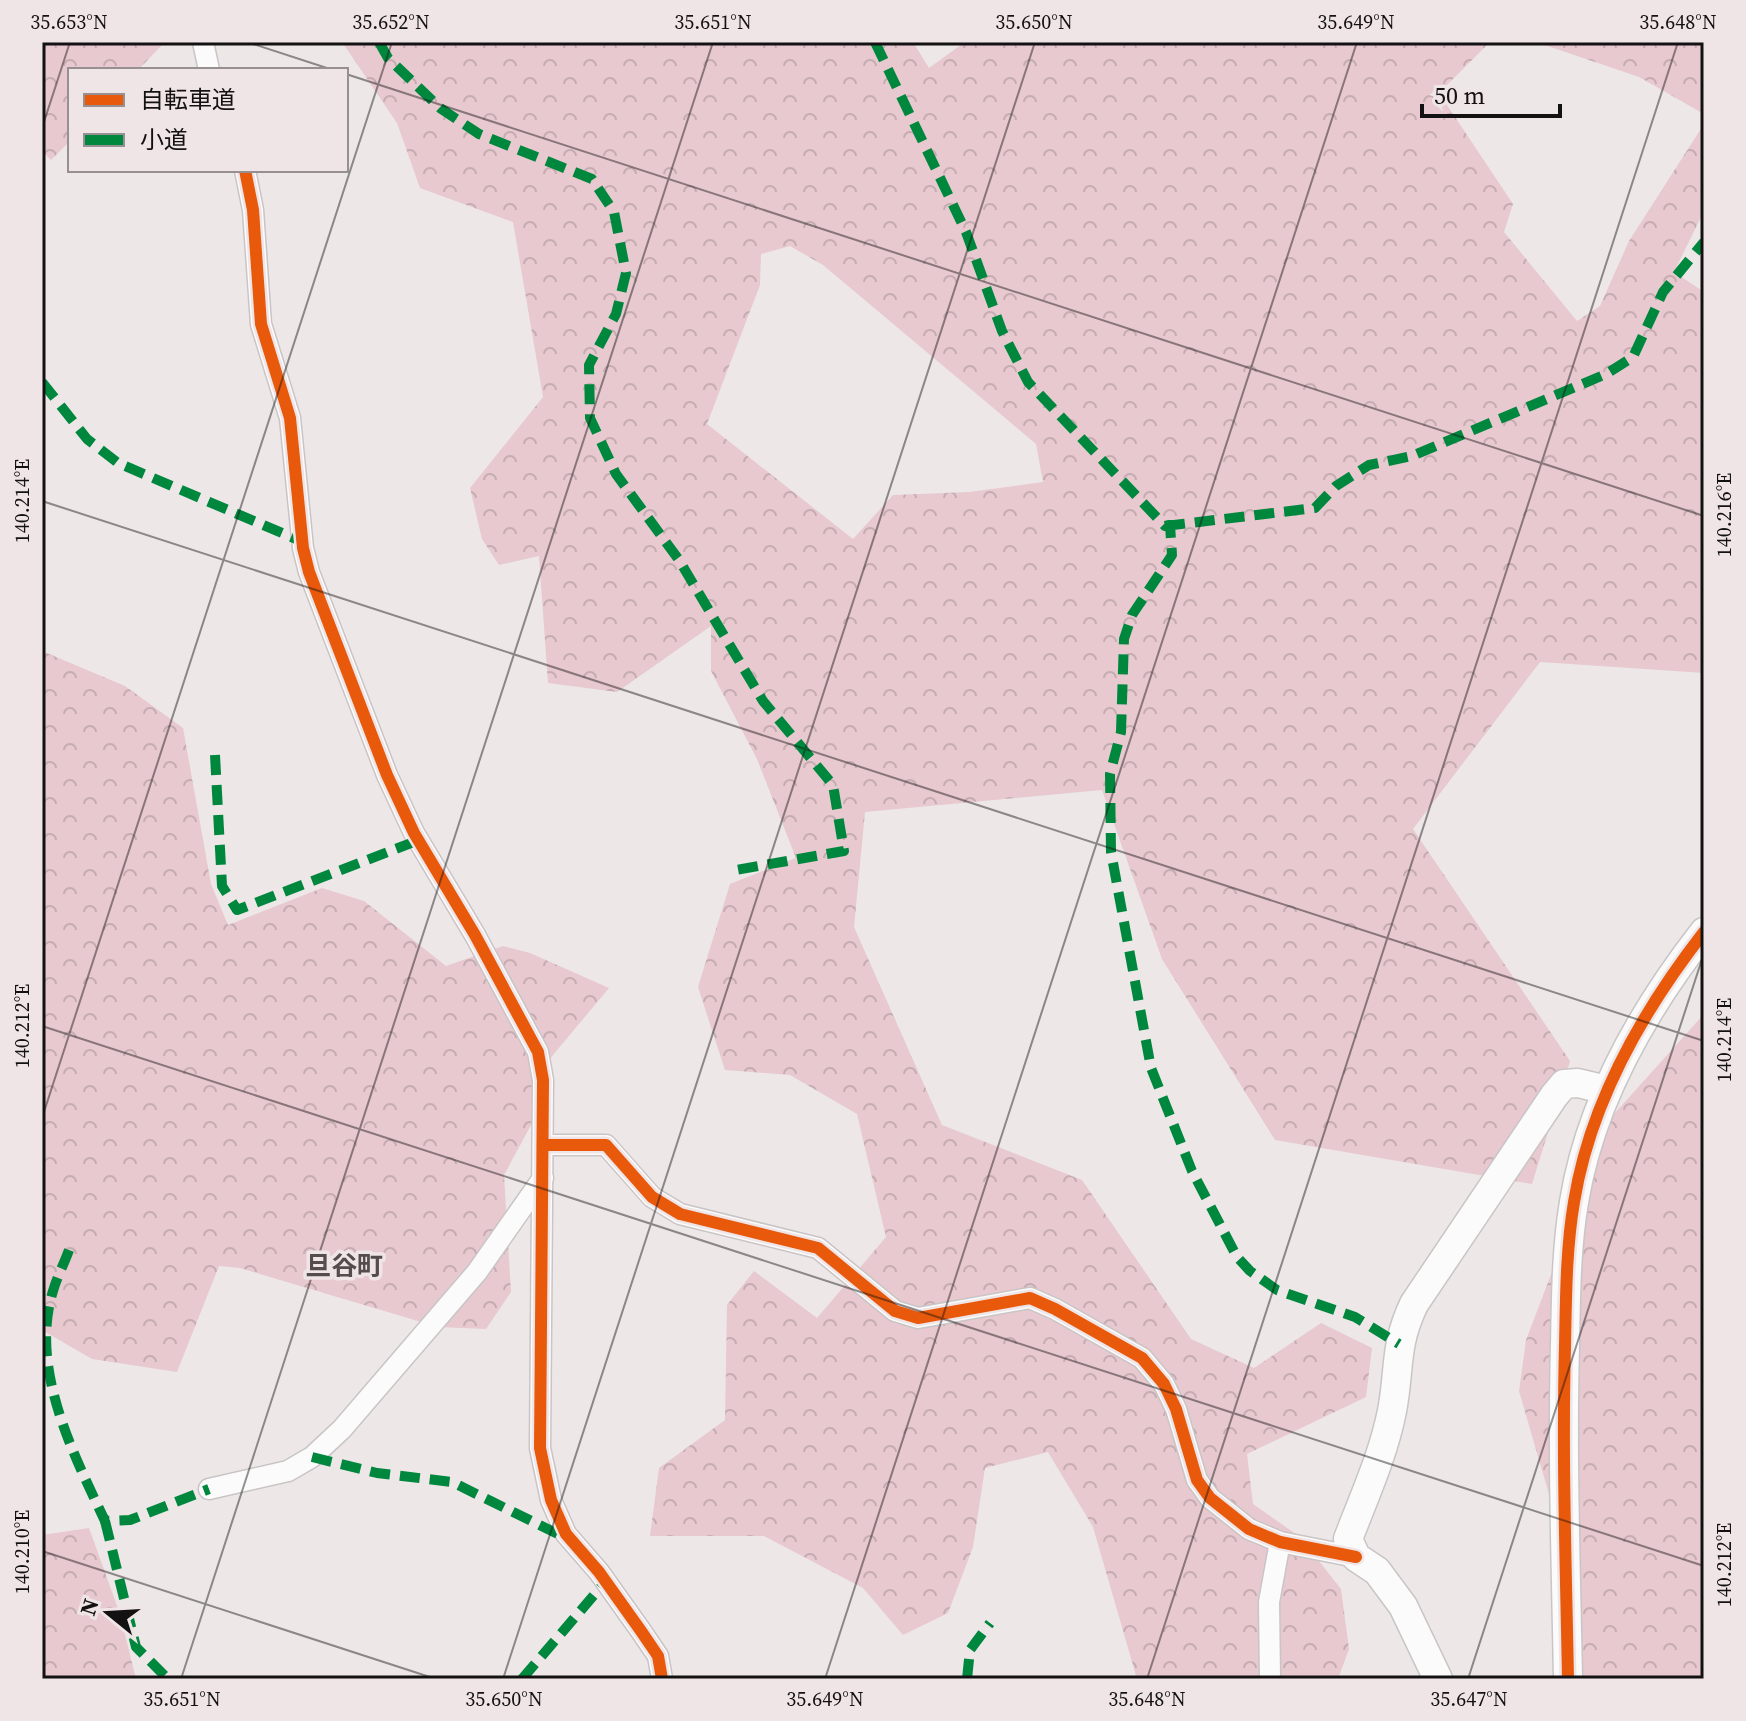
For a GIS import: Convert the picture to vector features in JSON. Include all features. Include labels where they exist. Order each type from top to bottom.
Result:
[{"type":"street","points":[[203,42],[209,68]]},
{"type":"street","points":[[245,172],[253,210],[261,324],[290,418],[303,548],[309,572],[366,723],[414,833],[475,935],[538,1052],[543,1080],[540,1448],[551,1500],[566,1534],[599,1572],[658,1656],[662,1679]]},
{"type":"street","points":[[1568,1679],[1564,1391],[1568,1257],[1574,1199],[1607,1090],[1644,1021],[1704,932]]},
{"type":"street","points":[[1356,1557],[1348,1539],[1378,1462],[1392,1411],[1401,1333],[1414,1304],[1564,1084],[1578,1083],[1607,1090]]},
{"type":"street","points":[[543,1145],[606,1145],[664,1207],[680,1214],[818,1248],[895,1311],[918,1318],[1030,1298],[1142,1358],[1164,1384],[1176,1409],[1197,1480],[1210,1498],[1249,1529],[1280,1542],[1356,1557],[1377,1571],[1403,1606],[1438,1679]]},
{"type":"street","points":[[209,1489],[288,1471],[312,1457],[352,1418],[477,1272],[543,1178]]},
{"type":"street","points":[[1270,1679],[1269,1602],[1280,1542]]},
{"type":"green space","points":[[42,42],[165,42],[140,68],[68,68],[68,143],[51,160],[42,151]]},
{"type":"green space","points":[[342,42],[628,42],[642,46],[648,42],[913,42],[929,68],[965,42],[1490,42],[1439,93],[1513,204],[1504,232],[1577,321],[1600,306],[1629,241],[1704,124],[1704,211],[1674,272],[1704,292],[1704,673],[1540,662],[1413,829],[1570,1061],[1532,1184],[1275,1140],[1162,959],[1102,790],[865,812],[854,927],[942,1125],[1082,1180],[1191,1339],[1254,1368],[1321,1323],[1372,1348],[1366,1397],[1247,1454],[1253,1504],[1300,1537],[1341,1589],[1349,1649],[1338,1679],[1137,1679],[1093,1527],[1048,1452],[985,1468],[973,1547],[948,1613],[903,1635],[863,1588],[764,1536],[650,1536],[659,1468],[725,1420],[727,1305],[754,1271],[817,1318],[886,1237],[857,1114],[790,1075],[725,1070],[698,987],[730,884],[796,858],[757,759],[711,671],[711,626],[617,692],[548,683],[539,556],[499,565],[482,539],[470,488],[543,397],[513,222],[420,188],[397,123]],"holes":[[[790,246],[823,265],[1036,444],[1043,482],[969,492],[893,495],[853,539],[707,424],[760,285],[761,254]]]},
{"type":"green space","points":[[1536,42],[1704,42],[1704,114],[1639,77]]},
{"type":"green space","points":[[42,651],[125,686],[183,728],[211,884],[228,925],[322,888],[364,901],[446,966],[503,946],[530,953],[609,988],[543,1067],[537,1114],[504,1175],[511,1292],[486,1329],[438,1327],[240,1268],[219,1266],[177,1372],[92,1359],[42,1330]]},
{"type":"green space","points":[[1704,1014],[1704,1679],[1582,1679],[1562,1539],[1519,1391],[1526,1340],[1575,1212],[1596,1134]]},
{"type":"green space","points":[[89,1528],[120,1614],[136,1679],[42,1679],[42,1535]]},
{"type":"marked path","points":[[379,42],[388,58],[440,108],[479,134],[592,179],[614,212],[626,273],[616,314],[589,365],[590,418],[616,474],[679,560],[763,701],[833,785],[844,851],[736,870]]},
{"type":"marked path","points":[[875,42],[966,232],[1002,331],[1028,382],[1165,526],[1170,525],[1172,555],[1132,615],[1124,639],[1121,732],[1110,774],[1111,852],[1151,1068],[1192,1171],[1237,1257],[1250,1271],[1277,1290],[1355,1317],[1399,1344]]},
{"type":"marked path","points":[[1165,526],[1315,508],[1336,486],[1369,465],[1412,456],[1606,374],[1633,357],[1663,292],[1704,242]]},
{"type":"marked path","points":[[42,382],[87,439],[118,463],[303,542]]},
{"type":"marked path","points":[[215,755],[222,886],[237,910],[419,840]]},
{"type":"marked path","points":[[69,1250],[53,1291],[47,1320],[46,1350],[50,1380],[68,1439],[105,1521],[130,1520],[209,1489]]},
{"type":"marked path","points":[[312,1457],[377,1473],[452,1482],[568,1539]]},
{"type":"marked path","points":[[105,1521],[136,1647],[168,1679]]},
{"type":"marked path","points":[[522,1679],[606,1581]]},
{"type":"marked path","points":[[967,1679],[970,1650],[990,1623]]},
{"type":"cycle path","points":[[245,172],[253,210],[261,324],[290,418],[303,548],[309,572],[387,775],[414,833],[475,935],[538,1052],[543,1080],[540,1448],[551,1500],[566,1534],[599,1572],[658,1656],[662,1679]]},
{"type":"cycle path","points":[[1568,1679],[1564,1388],[1567,1274],[1574,1202],[1593,1129],[1622,1059],[1661,993],[1704,932]]},
{"type":"cycle path","points":[[543,1145],[606,1145],[652,1197],[680,1214],[818,1248],[895,1311],[918,1318],[1030,1298],[1055,1309],[1142,1358],[1164,1384],[1176,1409],[1197,1480],[1210,1498],[1249,1529],[1280,1542],[1356,1557]]},
{"type":"district","name":"旦谷町","points":[[344,1266]]}]
